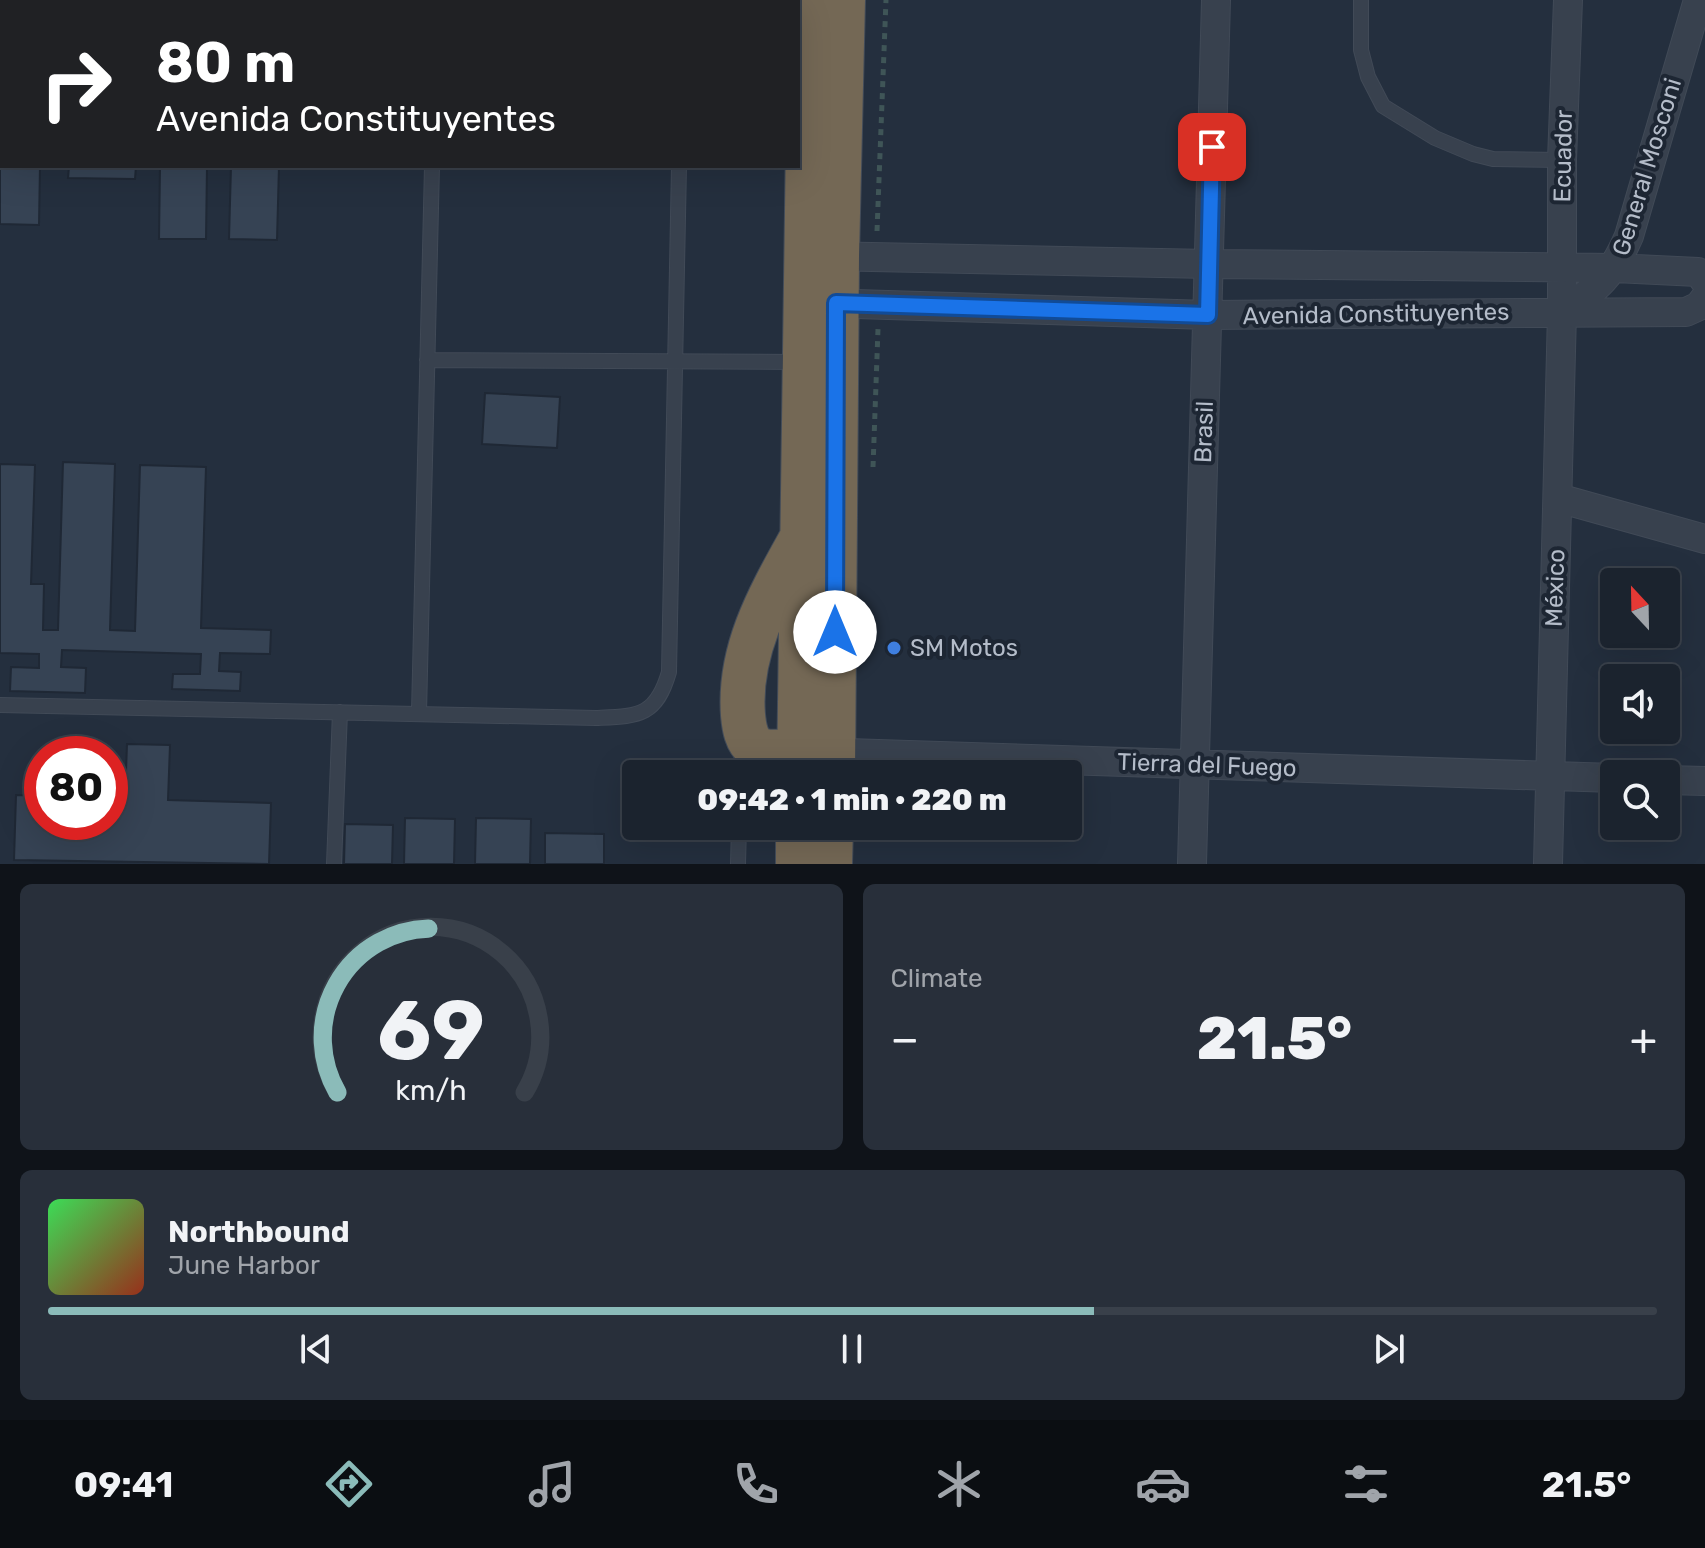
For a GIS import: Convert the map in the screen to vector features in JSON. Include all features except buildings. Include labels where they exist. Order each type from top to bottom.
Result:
[{"type":"highway","points":[[810,0],[840,256]]},
{"type":"highway","points":[[781,757],[820,362],[840,304],[843,0]]},
{"type":"highway","points":[[781,757],[820,362]]},
{"type":"highway","points":[[781,757],[744,676],[751,642],[766,601],[803,535]]},
{"type":"highway","points":[[798,840],[798,864]]},
{"type":"highway","points":[[830,864],[831,840]]},
{"type":"street","name":"Brasil","points":[[1192,864],[1216,0]]},
{"type":"street","name":"Ecuador","points":[[1562,312],[1562,160],[1568,0]]},
{"type":"street","name":"General Mosconi","points":[[1562,312],[1615,268],[1629,236],[1698,0]]},
{"type":"street","name":"Avenida Constituyentes","points":[[840,256],[1615,268],[1698,272],[1705,281]]},
{"type":"street","name":"Avenida Constituyentes","points":[[840,304],[1208,315],[1686,312],[1699,306],[1705,298]]},
{"type":"street","name":"México","points":[[1548,864],[1562,312]]},
{"type":"street","points":[[1558,498],[1705,539]]},
{"type":"street","name":"Tierra del Fuego","points":[[781,757],[1600,778]]},
{"type":"street","points":[[1680,780],[1705,781]]},
{"type":"lane","points":[[1361,0],[1361,50],[1368,77],[1383,106],[1435,138],[1473,154],[1493,159],[1562,160]]},
{"type":"lane","points":[[419,713],[432,168]]},
{"type":"lane","points":[[0,705],[596,718],[635,716],[654,705],[663,691],[669,672],[679,168]]},
{"type":"lane","points":[[427,360],[820,362]]},
{"type":"lane","points":[[334,864],[340,712]]},
{"type":"lane","points":[[738,864],[739,840]]},
{"type":"path","points":[[840,256],[886,0]]},
{"type":"path","points":[[840,304],[873,475]]},
{"type":"place","name":"SM Motos","points":[[894,648]]},
{"type":"route","points":[[835,632],[836,303],[1208,315],[1212,147]]}]
